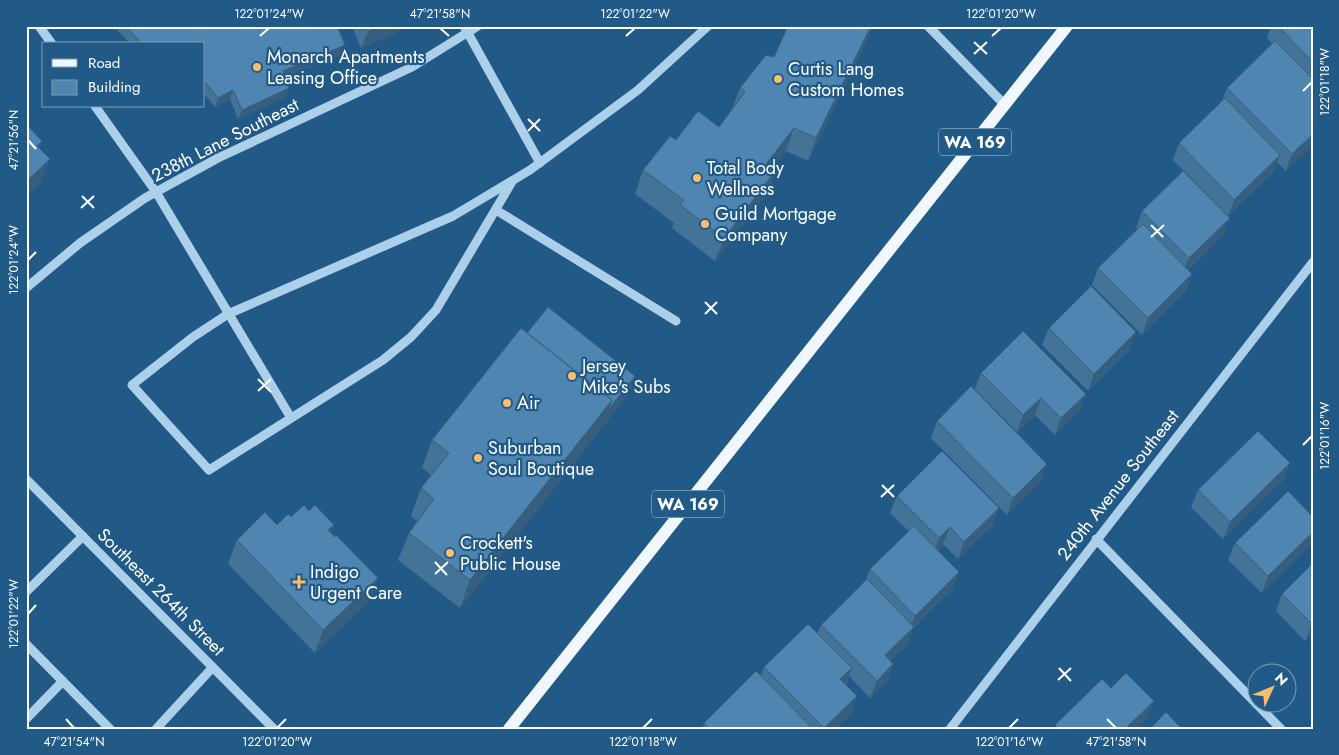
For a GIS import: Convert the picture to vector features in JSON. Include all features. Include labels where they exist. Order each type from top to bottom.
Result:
[{"type":"main road","name":"WA 169","points":[[509,729],[1067,26]]},
{"type":"street","points":[[39,26],[51,42]]},
{"type":"street","name":"238th Lane Southeast","points":[[26,288],[80,243],[156,192],[218,158],[412,67],[466,30],[478,26]]},
{"type":"street","points":[[513,180],[436,310],[411,337],[383,360],[209,470],[132,385],[193,337],[228,314],[453,216],[513,180],[540,163],[638,90],[708,26]]},
{"type":"street","points":[[928,26],[1005,105]]},
{"type":"street","points":[[466,30],[540,163]]},
{"type":"street","points":[[96,108],[156,192],[291,418]]},
{"type":"street","points":[[496,210],[676,321]]},
{"type":"street","name":"240th Avenue Southeast","points":[[950,729],[1313,262]]},
{"type":"street","name":"Southeast 264th Street","points":[[26,479],[274,729]]},
{"type":"street","points":[[26,592],[83,536]]},
{"type":"street","points":[[1096,539],[1281,729]]},
{"type":"street","points":[[26,644],[110,729]]},
{"type":"street","points":[[156,729],[213,667]]},
{"type":"street","points":[[26,719],[63,681]]},
{"type":"building","name":"Monarch Apartments Leasing Office","points":[[126,26],[337,26],[345,45],[283,71],[289,88],[242,110],[233,90],[218,98],[205,82],[205,42],[140,42]]},
{"type":"building","points":[[365,26],[379,26],[368,31]]},
{"type":"building","points":[[788,26],[871,26],[816,138],[794,128],[766,164],[776,170],[724,238],[680,205],[684,200],[643,170],[670,136],[676,140],[698,111],[719,127],[745,92],[740,88],[766,55],[774,57]]},
{"type":"building","points":[[1278,26],[1313,26],[1313,62]]},
{"type":"building","points":[[1275,41],[1313,79],[1313,134],[1292,154],[1227,88]]},
{"type":"building","points":[[1225,98],[1280,155],[1234,200],[1179,143]]},
{"type":"building","points":[[26,124],[42,141],[37,146],[50,159],[26,182]]},
{"type":"building","points":[[1183,171],[1230,218],[1189,258],[1142,211]]},
{"type":"building","points":[[1143,224],[1192,274],[1148,318],[1098,268]]},
{"type":"building","points":[[1091,286],[1136,332],[1094,374],[1049,328]]},
{"type":"building","points":[[548,307],[635,376],[608,410],[612,400],[527,333]]},
{"type":"building","points":[[521,328],[612,400],[470,580],[409,533],[434,499],[421,488],[449,453],[432,440]]},
{"type":"building","points":[[1023,331],[1086,394],[1061,418],[1041,398],[1023,415],[981,373]]},
{"type":"building","points":[[971,386],[1047,464],[1013,498],[937,421]]},
{"type":"building","points":[[1258,431],[1290,463],[1230,522],[1198,490]]},
{"type":"building","points":[[942,451],[999,508],[964,542],[950,527],[939,538],[897,496]]},
{"type":"building","points":[[1288,491],[1313,517],[1313,532],[1268,576],[1235,543]]},
{"type":"building","name":"Indigo Urgent Care","points":[[304,505],[309,511],[315,505],[334,525],[328,530],[335,537],[336,535],[378,578],[323,630],[237,540],[265,512],[277,525],[288,514],[291,517]]},
{"type":"building","points":[[914,526],[959,572],[915,616],[870,569]]},
{"type":"building","points":[[1313,563],[1313,623],[1312,624],[1282,594]]},
{"type":"building","points":[[867,579],[914,627],[885,655],[893,664],[877,681],[821,625]]},
{"type":"building","points":[[808,624],[852,668],[840,679],[857,696],[824,728],[764,667]]},
{"type":"building","points":[[756,671],[813,729],[709,729],[704,723]]},
{"type":"building","points":[[1126,673],[1154,701],[1125,729],[1058,729],[1055,725],[1102,679],[1111,688]]},
{"type":"building","points":[[1166,712],[1182,729],[1150,729]]},
{"type":"place","name":"Monarch Apartments Leasing Office","points":[[257,67]]},
{"type":"place","name":"Curtis Lang Custom Homes","points":[[778,79]]},
{"type":"place","name":"Total Body Wellness","points":[[697,178]]},
{"type":"place","name":"Guild Mortgage Company","points":[[705,224]]},
{"type":"place","name":"Jersey Mike's Subs","points":[[572,376]]},
{"type":"place","name":"Air","points":[[507,403]]},
{"type":"place","name":"Suburban Soul Boutique","points":[[478,458]]},
{"type":"place","name":"Crockett's Public House","points":[[450,553]]},
{"type":"place","name":"Indigo Urgent Care","points":[[299,582]]}]
